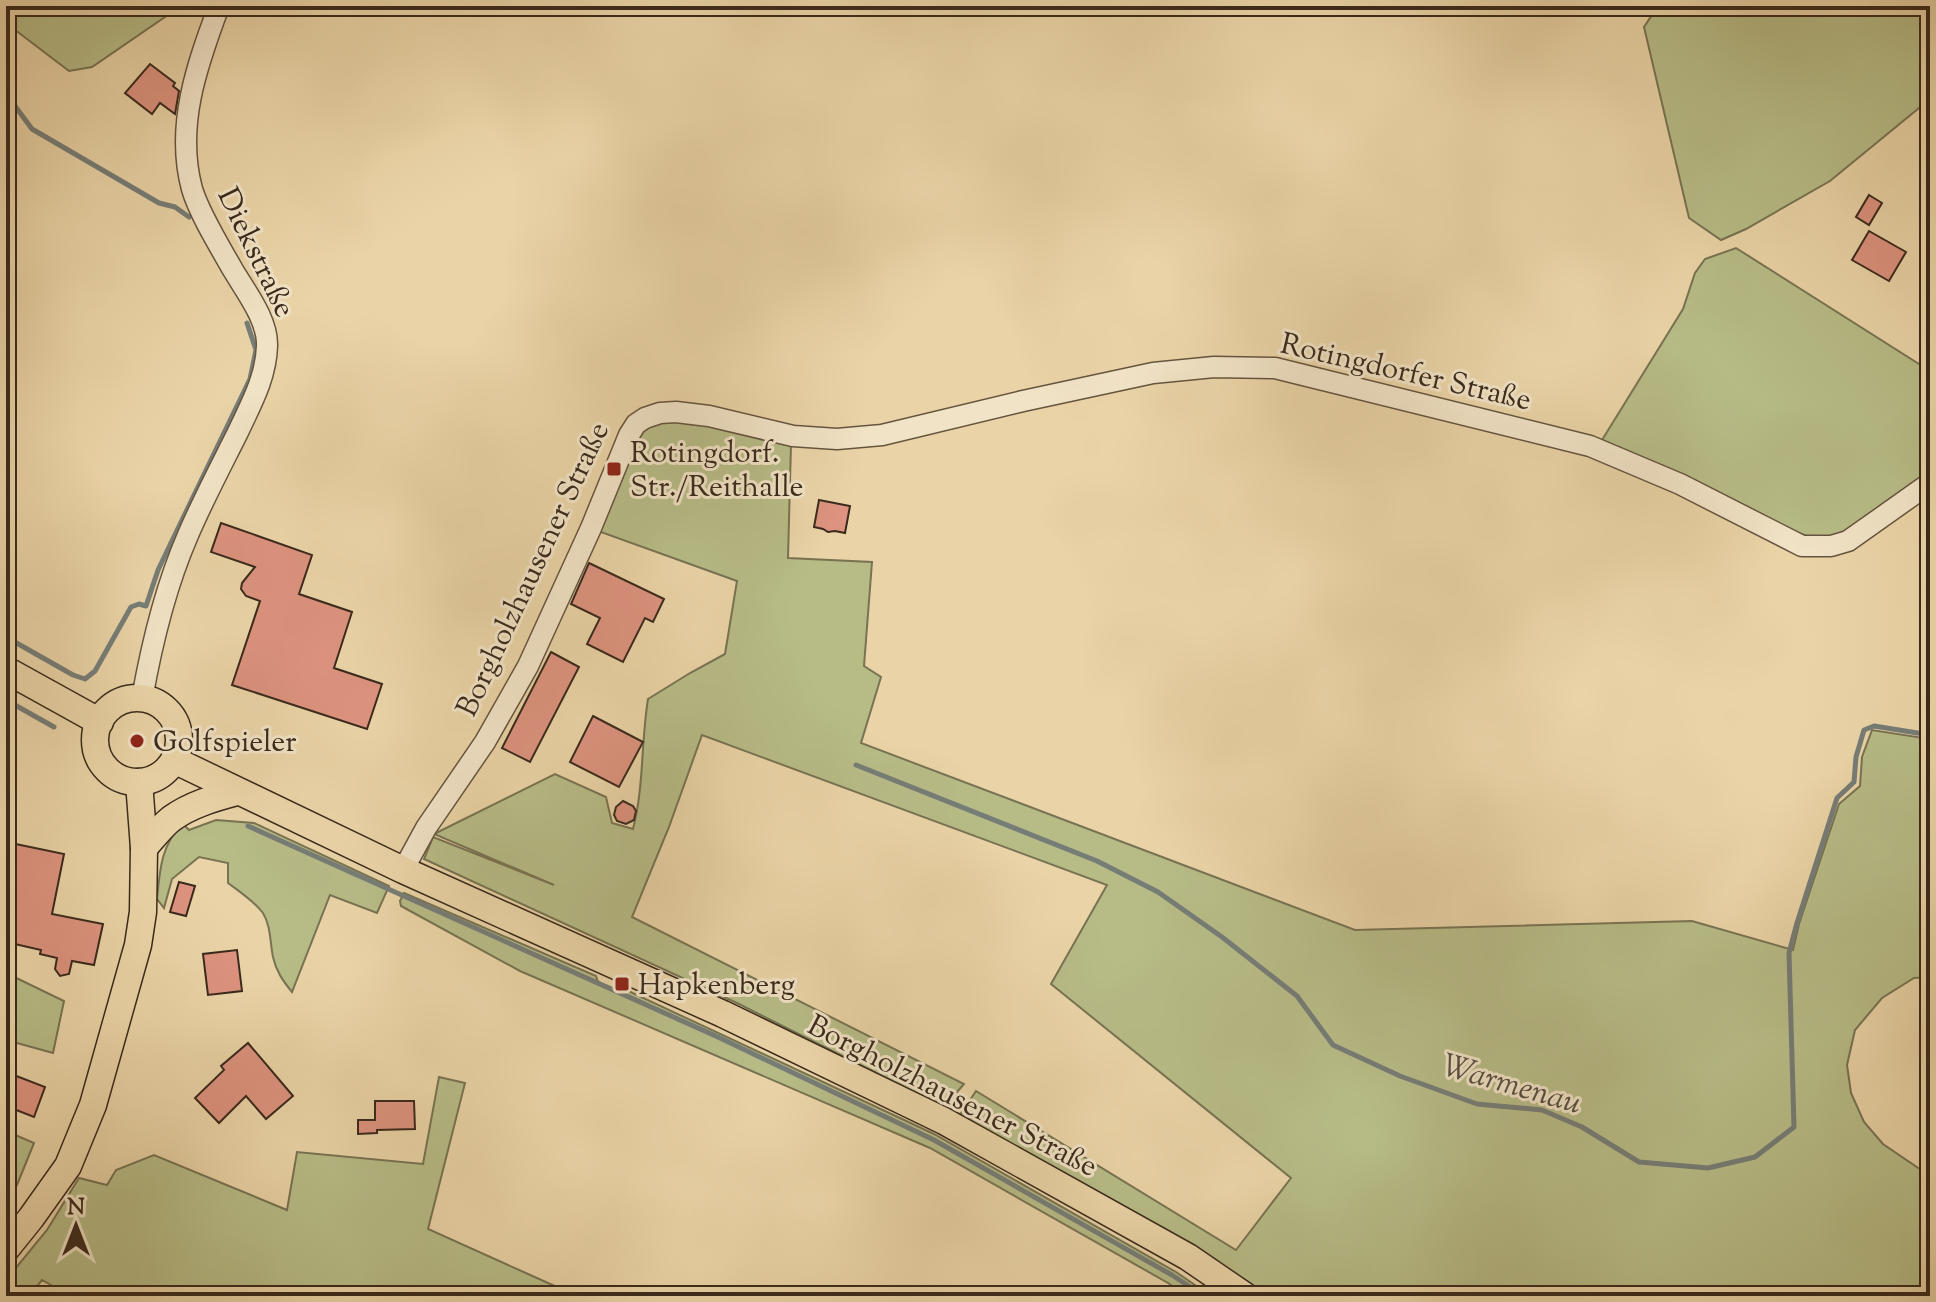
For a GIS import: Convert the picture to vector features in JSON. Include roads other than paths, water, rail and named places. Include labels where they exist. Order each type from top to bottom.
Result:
[{"type":"main road","points":[[6,670],[100,722]]},
{"type":"main road","points":[[142,699],[155,702],[175,721],[179,734],[178,748],[165,772],[153,779],[128,781],[109,772],[102,763],[95,743],[96,732],[107,711],[117,703],[142,699]]},
{"type":"main road","name":"Borgholzhausener Straße","points":[[174,760],[403,870],[723,1014],[944,1121],[1188,1257],[1245,1296]]},
{"type":"main road","points":[[6,1249],[68,1166],[93,1105],[138,945],[143,912],[144,848],[139,782]]},
{"type":"main road","points":[[144,848],[170,820],[183,812],[237,792]]},
{"type":"street","name":"Diekstraße","points":[[142,699],[166,592],[187,537],[261,384],[267,349],[267,335],[257,311],[217,243],[193,190],[184,139],[189,100],[219,6]]},
{"type":"street","name":"Rotingdorfer Straße","points":[[645,418],[676,412],[709,416],[793,436],[837,439],[882,435],[1153,373],[1214,367],[1275,368],[1590,446],[1680,484],[1802,546],[1831,546],[1848,541],[1930,483]]},
{"type":"street","name":"Borgholzhausener Straße","points":[[403,870],[426,828],[485,742],[528,666],[591,528],[629,435],[636,424],[645,418]]},
{"type":"waterway","points":[[6,85],[15,106],[32,129],[159,203],[175,207],[189,217]]},
{"type":"waterway","points":[[6,637],[85,679],[95,671],[131,607],[139,604],[146,606],[158,570],[250,379],[256,350],[247,323]]},
{"type":"waterway","points":[[6,700],[54,727]]},
{"type":"waterway","name":"Warmenau","points":[[856,765],[1097,861],[1158,892],[1297,996],[1333,1045],[1400,1076],[1477,1104],[1542,1110],[1582,1127],[1639,1162],[1708,1168],[1755,1157],[1794,1127],[1789,953],[1837,798],[1854,782],[1856,757],[1864,730],[1874,726],[1930,735]]},
{"type":"waterway","points":[[248,826],[718,1037],[934,1140],[1204,1296]]},
{"type":"place","name":"Rotingdorf. Str./Reithalle","points":[[614,469]]},
{"type":"place","name":"Golfspieler","points":[[137,741]]},
{"type":"place","name":"Hapkenberg","points":[[622,984]]}]
